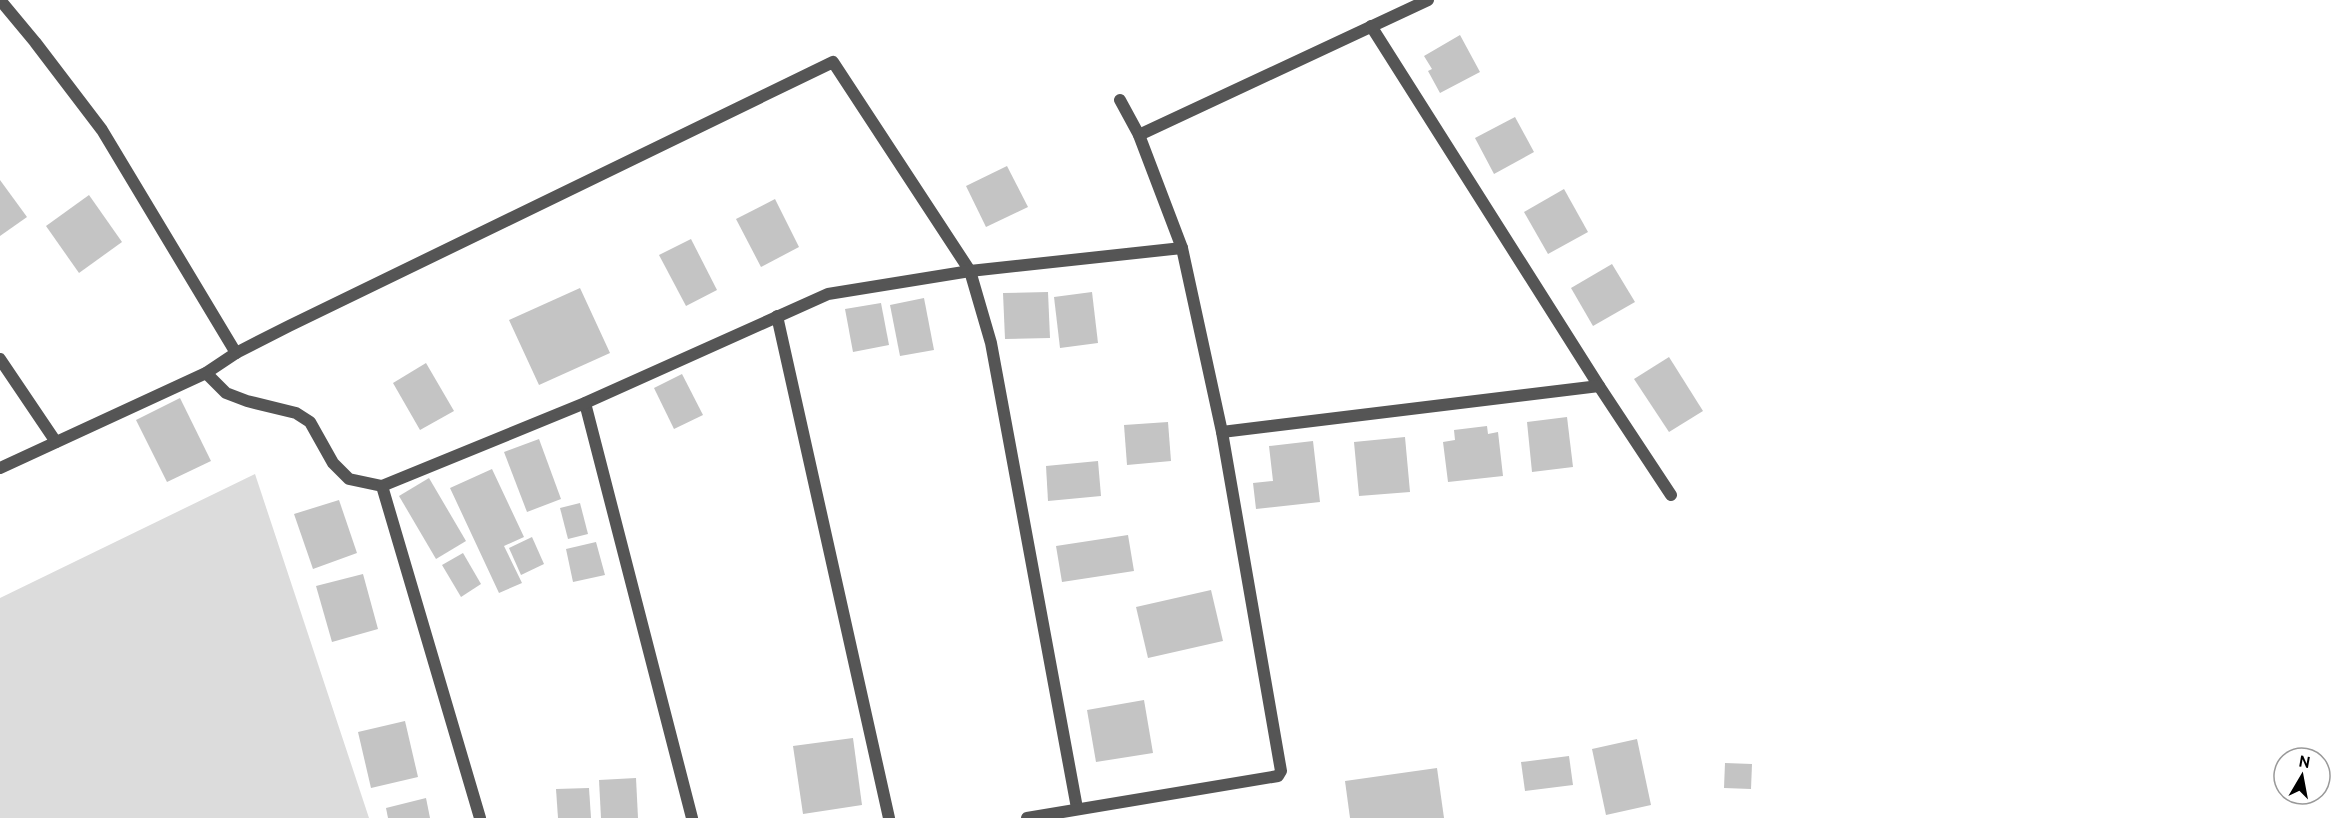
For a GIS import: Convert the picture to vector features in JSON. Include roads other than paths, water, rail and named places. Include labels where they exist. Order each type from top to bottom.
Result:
[{"type":"street","points":[[0,0],[36,42],[102,129],[236,352]]},
{"type":"street","points":[[1139,135],[1428,0]]},
{"type":"street","points":[[1371,26],[1599,386],[1671,495]]},
{"type":"street","points":[[0,468],[206,373],[236,352],[833,62],[970,271],[990,343],[1077,808]]},
{"type":"street","points":[[1027,818],[1278,776],[1281,771],[1222,432],[1182,248],[1139,135],[1120,100]]},
{"type":"street","points":[[206,373],[226,393],[247,401],[296,412],[310,422],[333,463],[350,479],[382,486],[585,403],[828,294],[970,271],[1182,248]]},
{"type":"street","points":[[777,316],[889,818]]},
{"type":"street","points":[[0,359],[56,442]]},
{"type":"street","points":[[1222,432],[1599,386]]},
{"type":"street","points":[[585,403],[692,818]]},
{"type":"street","points":[[382,486],[480,818]]}]
